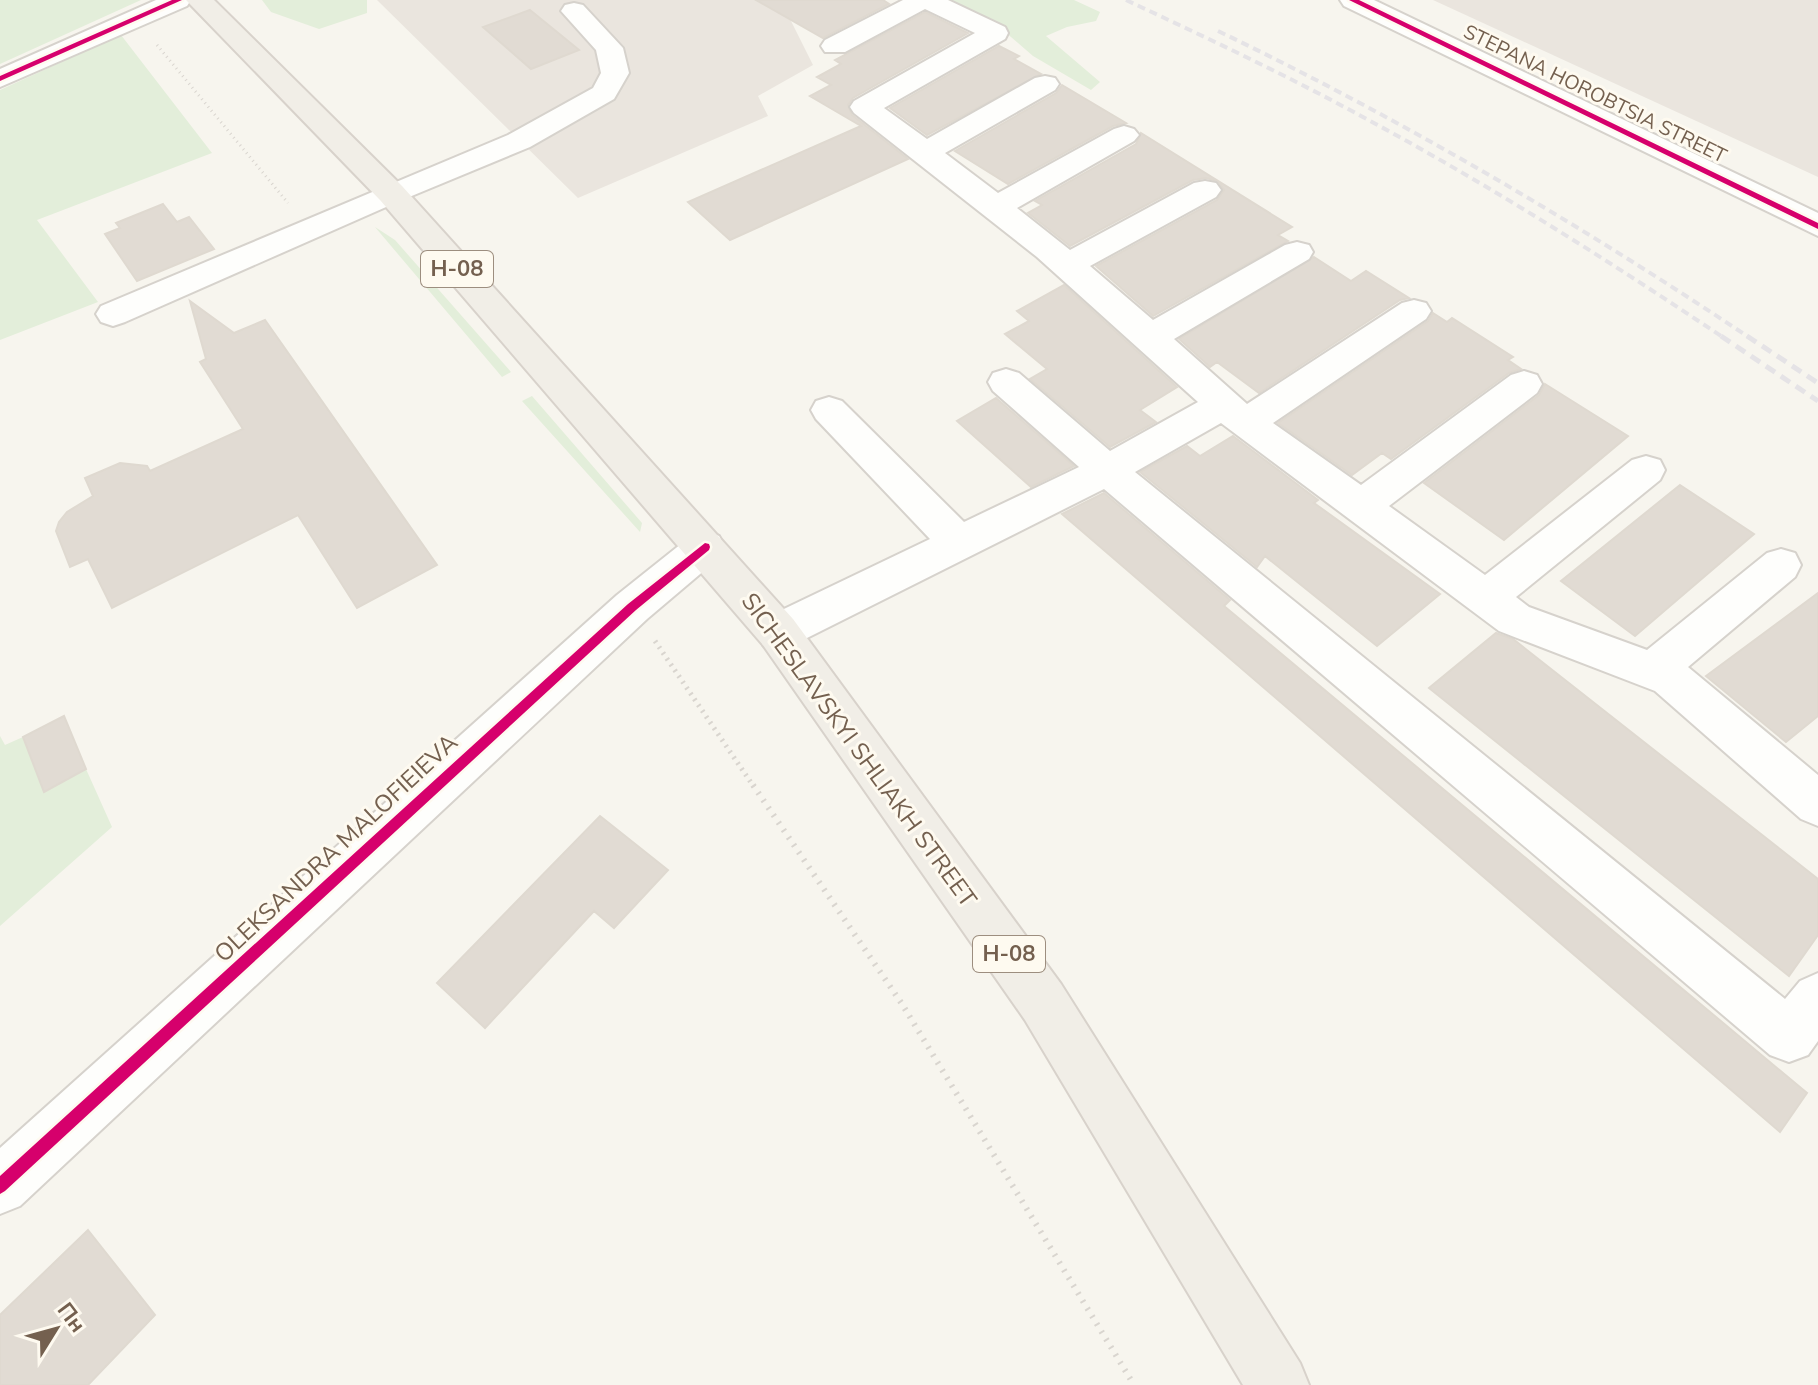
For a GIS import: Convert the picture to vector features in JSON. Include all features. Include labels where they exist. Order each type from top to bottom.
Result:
[{"type":"main road","name":"SICHESLAVSKYI SHLIAKH STREET","points":[[199,0],[391,193],[778,632],[1043,1002],[1278,1385]]},
{"type":"street","points":[[0,79],[178,0]]},
{"type":"street","points":[[835,46],[925,0],[995,33],[864,107],[998,206],[1152,336],[1235,413],[1514,619],[1670,678],[1812,789]]},
{"type":"street","name":"STEPANA HOROBTSIA STREET","points":[[1353,0],[1818,226]]},
{"type":"street","points":[[113,314],[519,141],[604,93],[615,73],[609,48],[574,11]]},
{"type":"street","points":[[926,152],[1045,84]]},
{"type":"street","points":[[998,206],[1124,135]]},
{"type":"street","points":[[1067,265],[1205,190]]},
{"type":"street","points":[[1152,336],[1297,252]]},
{"type":"street","points":[[778,632],[1107,470],[1235,413],[1414,311]]},
{"type":"street","points":[[1006,382],[1107,470],[1789,1036],[1818,999]]},
{"type":"street","points":[[1361,506],[1524,384]]},
{"type":"street","points":[[829,410],[959,543]]},
{"type":"street","points":[[1486,598],[1646,470]]},
{"type":"street","name":"OLEKSANDRA MALOFIEIEVA","points":[[0,1186],[632,607],[705,547]]},
{"type":"street","points":[[1653,671],[1781,565]]},
{"type":"path","points":[[136,19],[309,228]]},
{"type":"path","points":[[632,607],[902,1004],[1134,1385]]},
{"type":"shaded area","points":[[377,0],[768,0],[784,7],[813,65],[758,96],[768,116],[578,198]]},
{"type":"shaded area","points":[[1433,0],[1818,0],[1818,177]]},
{"type":"green space","points":[[0,0],[141,0],[0,64]]},
{"type":"green space","points":[[262,0],[367,0],[367,13],[319,29],[271,12]]},
{"type":"green space","points":[[942,0],[1074,0],[1100,12],[1096,21],[1067,27],[1046,36],[1100,82],[1091,90],[1033,56],[1004,31]]},
{"type":"green space","points":[[121,35],[212,153],[37,220],[98,302],[0,340],[0,90]]},
{"type":"green space","points":[[375,227],[395,240],[511,372],[502,377]]},
{"type":"green space","points":[[532,396],[642,523],[640,532],[522,401]]},
{"type":"green space","points":[[0,736],[5,745],[23,737],[45,791],[86,769],[112,827],[0,926]]},
{"type":"building","points":[[756,0],[883,0],[889,4],[823,38]]},
{"type":"building","points":[[530,10],[579,50],[531,69],[483,27]]},
{"type":"building","points":[[925,12],[968,33],[853,98],[848,105],[852,115],[908,159],[730,240],[688,202],[861,126],[810,96],[831,85],[817,77],[841,64],[835,60]]},
{"type":"building","points":[[999,46],[1019,56],[1014,59],[1041,74],[927,135],[890,108]]},
{"type":"building","points":[[1062,85],[1126,123],[1113,126],[1008,184],[955,151],[1056,93]]},
{"type":"building","points":[[1141,133],[1292,227],[1278,235],[1288,241],[1153,316],[1096,266],[1217,200],[1224,190],[1218,181],[1206,178],[1193,180],[1070,246],[1028,213],[1042,205],[1035,201],[1136,144]]},
{"type":"building","points":[[163,204],[177,222],[189,217],[214,249],[137,281],[105,234],[120,228],[116,223]]},
{"type":"building","points":[[1314,257],[1351,281],[1366,271],[1409,298],[1400,300],[1259,393],[1217,362],[1210,367],[1179,339]]},
{"type":"building","points":[[1064,285],[1177,387],[1140,410],[1156,422],[1110,447],[1030,379],[1047,369],[1005,334],[1029,321],[1017,311]]},
{"type":"building","points":[[190,301],[234,333],[265,320],[437,565],[357,608],[298,515],[112,608],[88,559],[70,567],[56,531],[67,512],[93,496],[85,478],[120,463],[147,466],[150,471],[243,429],[200,362],[206,359]]},
{"type":"building","points":[[1433,313],[1447,322],[1452,318],[1513,357],[1508,360],[1521,369],[1509,373],[1391,459],[1382,453],[1352,475],[1278,423],[1428,321]]},
{"type":"building","points":[[1545,384],[1628,436],[1504,540],[1424,483],[1539,395]]},
{"type":"building","points":[[996,398],[1074,466],[1031,487],[957,421]]},
{"type":"building","points":[[1233,436],[1318,500],[1314,503],[1440,594],[1377,646],[1265,556],[1257,567],[1140,472],[1187,446],[1200,456]]},
{"type":"building","points":[[1680,485],[1754,534],[1635,636],[1561,581]]},
{"type":"building","points":[[1104,493],[1230,600],[1224,606],[1807,1093],[1780,1132],[1062,514]]},
{"type":"building","points":[[1818,593],[1818,716],[1786,742],[1706,676]]},
{"type":"building","points":[[1496,633],[1513,639],[1818,879],[1818,935],[1789,976],[1429,688]]},
{"type":"building","points":[[64,716],[86,769],[44,792],[23,737]]},
{"type":"building","points":[[600,816],[668,870],[614,928],[594,911],[485,1028],[437,983]]},
{"type":"building","points":[[88,1230],[155,1315],[88,1385],[0,1385],[0,1315]]},
{"type":"railway","points":[[1126,0],[1332,100],[1408,142],[1545,222],[1723,337]]},
{"type":"railway","points":[[1218,31],[1355,100],[1489,175],[1621,254],[1750,338]]},
{"type":"railway","points":[[1747,336],[1818,383]]},
{"type":"railway","points":[[1723,337],[1818,401]]},
{"type":"cycle path","points":[[0,79],[178,0]]},
{"type":"cycle path","points":[[1353,0],[1818,226]]},
{"type":"cycle path","points":[[0,1186],[632,607],[705,547]]}]
